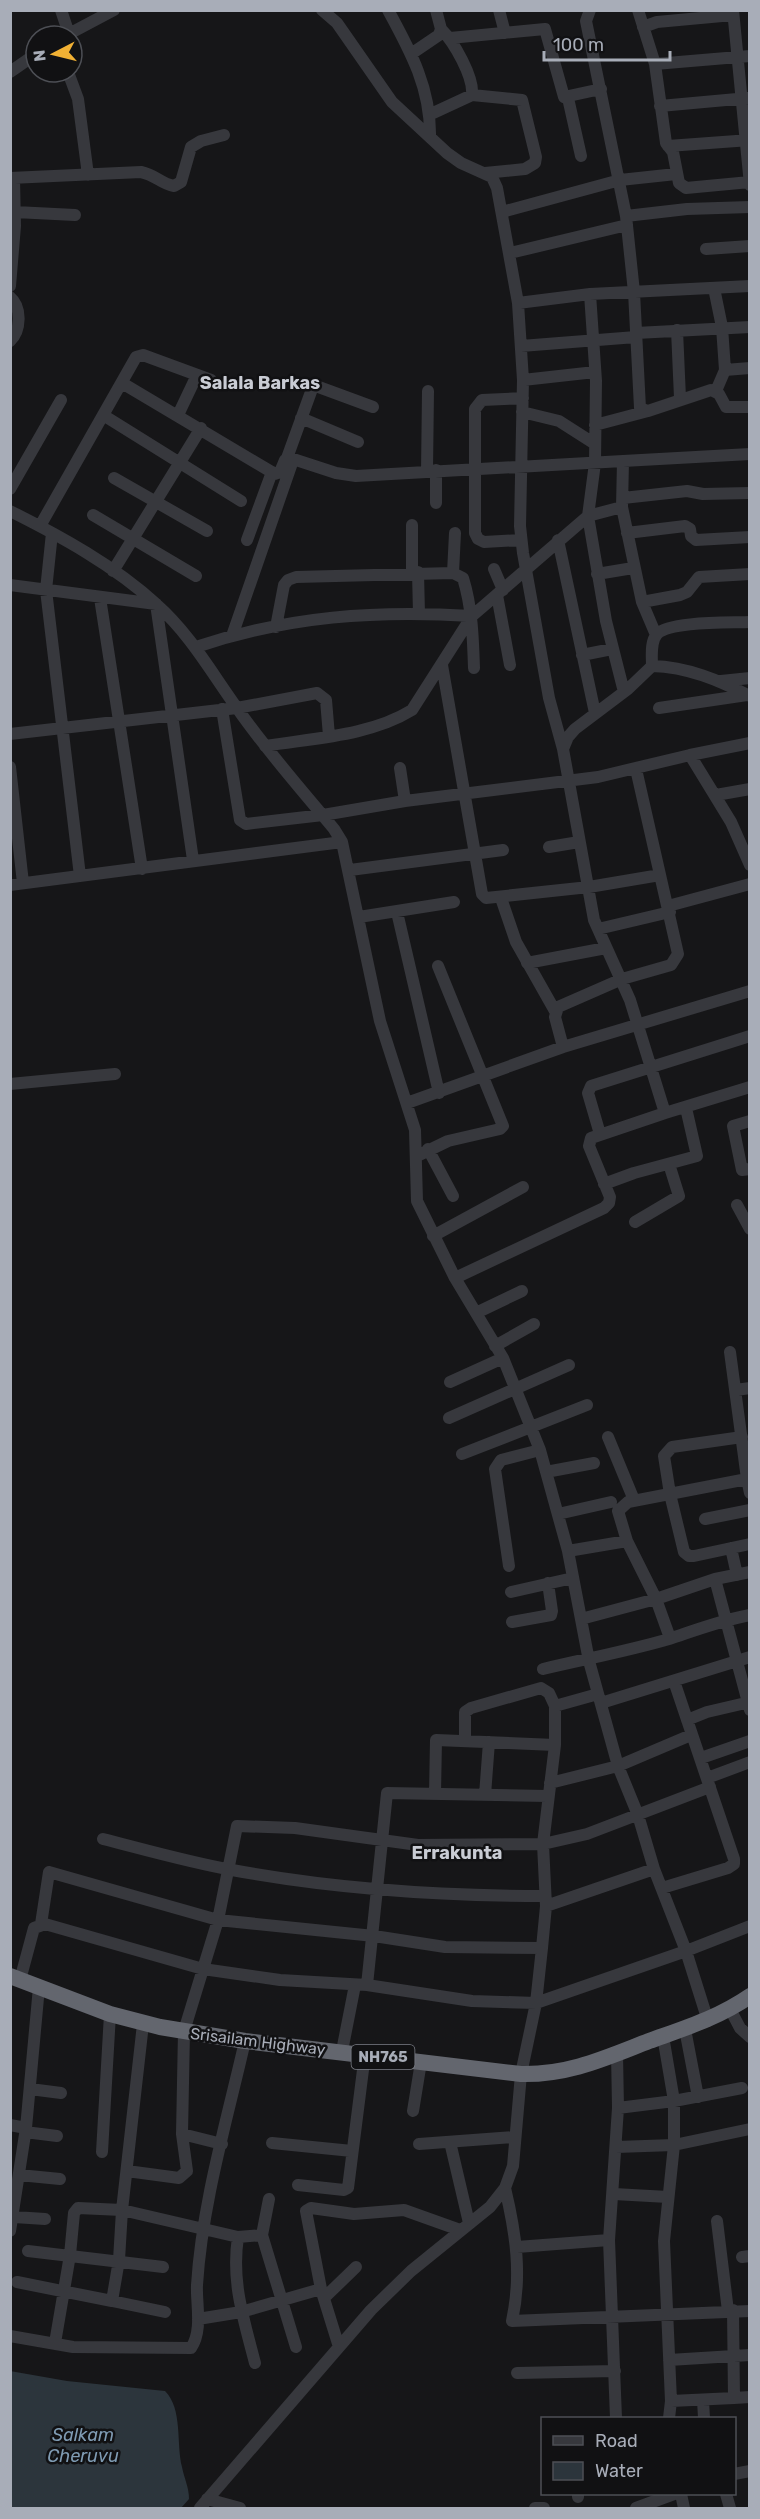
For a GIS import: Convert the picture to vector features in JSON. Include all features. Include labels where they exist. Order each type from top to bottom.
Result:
[{"type":"highway","name":"Srisailam Highway","points":[[15,1978],[143,2024],[244,2041],[521,2074],[548,2074],[575,2069],[708,2021],[750,1996]]},
{"type":"street","points":[[84,26],[114,10]]},
{"type":"street","points":[[322,10],[337,23],[378,86],[430,137],[461,163],[492,177],[497,188],[518,303],[521,346],[523,398],[520,540],[549,698],[563,750],[579,842],[598,929],[622,979],[652,1066],[665,1113]]},
{"type":"street","points":[[388,10],[424,84],[431,114],[430,137]]},
{"type":"street","points":[[436,10],[471,84],[472,95]]},
{"type":"street","points":[[498,10],[505,33]]},
{"type":"street","points":[[590,10],[586,21],[620,180],[626,220],[634,292],[638,403],[643,411],[648,411]]},
{"type":"street","points":[[639,10],[643,27],[655,64],[668,146],[673,152],[679,183],[686,188],[750,183],[744,56],[733,13],[657,22],[643,27]]},
{"type":"street","points":[[411,54],[439,35],[505,33],[542,29],[547,31],[564,97],[601,90]]},
{"type":"street","points":[[655,64],[744,56]]},
{"type":"street","points":[[10,72],[24,62]]},
{"type":"street","points":[[72,84],[78,99],[88,175]]},
{"type":"street","points":[[431,114],[472,95],[522,100],[536,157],[535,163],[525,169],[485,173]]},
{"type":"street","points":[[568,98],[581,156]]},
{"type":"street","points":[[660,106],[746,98]]},
{"type":"street","points":[[10,285],[15,212],[12,178],[141,172],[154,174],[165,183],[174,186],[181,182],[187,153],[194,144],[224,135]]},
{"type":"street","points":[[668,146],[748,140]]},
{"type":"street","points":[[502,212],[620,180],[676,174]]},
{"type":"street","points":[[510,254],[626,220],[687,209],[750,207]]},
{"type":"street","points":[[15,212],[75,214]]},
{"type":"street","points":[[706,249],[750,246]]},
{"type":"street","points":[[518,303],[590,294],[750,286]]},
{"type":"street","points":[[714,288],[722,327],[725,370],[716,391]]},
{"type":"street","points":[[590,294],[596,372],[595,463],[588,516],[612,649],[624,692]]},
{"type":"street","points":[[10,297],[16,303],[18,317],[17,333],[10,341]]},
{"type":"street","points":[[521,346],[677,330],[750,327]]},
{"type":"street","points":[[677,330],[680,398]]},
{"type":"street","points":[[40,526],[139,355],[211,380]]},
{"type":"street","points":[[725,370],[750,368]]},
{"type":"street","points":[[523,380],[596,372]]},
{"type":"street","points":[[178,415],[197,375]]},
{"type":"street","points":[[122,383],[272,472],[280,472],[290,459]]},
{"type":"street","points":[[232,636],[312,389],[320,385],[373,407]]},
{"type":"street","points":[[428,391],[436,504]]},
{"type":"street","points":[[595,425],[648,411],[680,398],[716,391]]},
{"type":"street","points":[[716,391],[726,407],[750,407]]},
{"type":"street","points":[[520,540],[484,542],[478,539],[475,533],[474,409],[477,403],[483,400],[523,398]]},
{"type":"street","points":[[10,489],[61,400]]},
{"type":"street","points":[[522,412],[559,421],[595,444]]},
{"type":"street","points":[[103,415],[241,501]]},
{"type":"street","points":[[301,418],[358,442]]},
{"type":"street","points":[[113,572],[201,428]]},
{"type":"street","points":[[290,459],[336,473],[357,476],[750,454]]},
{"type":"street","points":[[623,461],[622,502],[633,568],[642,602],[656,635]]},
{"type":"street","points":[[248,540],[272,472]]},
{"type":"street","points":[[114,478],[207,531]]},
{"type":"street","points":[[265,746],[329,736],[399,718],[412,710],[472,616],[588,516],[622,502],[687,491],[703,494],[750,493]]},
{"type":"street","points":[[10,511],[52,533],[113,572],[156,604],[196,647],[265,746],[323,815],[342,842],[350,870],[380,1021],[422,1153],[417,1201],[455,1278],[503,1358],[540,1450],[568,1551],[589,1661],[618,1766],[638,1815],[654,1869],[686,1951],[708,2021]]},
{"type":"street","points":[[93,515],[196,576]]},
{"type":"street","points":[[412,525],[419,614]]},
{"type":"street","points":[[627,533],[688,526],[696,540],[750,537]]},
{"type":"street","points":[[52,533],[46,590],[80,876]]},
{"type":"street","points":[[453,573],[455,533]]},
{"type":"street","points":[[558,540],[595,713]]},
{"type":"street","points":[[597,574],[633,568]]},
{"type":"street","points":[[494,569],[500,593],[510,664]]},
{"type":"street","points":[[276,627],[284,585],[288,580],[324,575],[453,573],[463,578],[472,616],[474,668]]},
{"type":"street","points":[[642,602],[687,592],[699,577],[750,574]]},
{"type":"street","points":[[10,585],[156,604]]},
{"type":"street","points":[[100,598],[142,869]]},
{"type":"street","points":[[156,604],[193,861]]},
{"type":"street","points":[[196,647],[232,636],[334,615],[472,616]]},
{"type":"street","points":[[563,750],[568,737],[652,666],[653,642],[656,635],[671,627],[750,622]]},
{"type":"street","points":[[582,655],[612,649]]},
{"type":"street","points":[[442,665],[463,795],[482,894],[486,898],[589,887],[660,875]]},
{"type":"street","points":[[652,666],[675,667],[721,681],[748,695]]},
{"type":"street","points":[[721,681],[750,678]]},
{"type":"street","points":[[10,734],[237,708],[321,694],[326,700],[329,736]]},
{"type":"street","points":[[659,708],[748,695]]},
{"type":"street","points":[[222,709],[242,823],[250,825],[405,801],[598,777],[750,743]]},
{"type":"street","points":[[690,755],[716,795],[750,865]]},
{"type":"street","points":[[10,767],[17,884],[342,842]]},
{"type":"street","points":[[400,768],[405,801]]},
{"type":"street","points":[[555,1011],[563,1004],[622,979],[671,964],[677,959],[678,942],[636,769]]},
{"type":"street","points":[[716,795],[750,789]]},
{"type":"street","points":[[549,847],[579,842]]},
{"type":"street","points":[[350,870],[503,850]]},
{"type":"street","points":[[598,929],[750,884]]},
{"type":"street","points":[[501,898],[507,923],[555,1011],[563,1047]]},
{"type":"street","points":[[359,917],[454,902]]},
{"type":"street","points":[[397,912],[439,1093]]},
{"type":"street","points":[[527,963],[606,948]]},
{"type":"street","points":[[422,1153],[467,1136],[500,1129],[503,1126],[438,966]]},
{"type":"street","points":[[407,1103],[483,1078],[563,1047],[750,991]]},
{"type":"street","points":[[600,1134],[588,1089],[652,1066],[750,1036]]},
{"type":"street","points":[[10,1084],[115,1074]]},
{"type":"street","points":[[455,1278],[604,1208],[609,1203],[610,1197],[589,1142],[600,1134],[750,1087]]},
{"type":"street","points":[[604,1184],[634,1173],[697,1156],[686,1108]]},
{"type":"street","points":[[750,1121],[732,1126],[745,1158],[742,1170],[750,1169]]},
{"type":"street","points":[[422,1153],[453,1196]]},
{"type":"street","points":[[635,1222],[679,1196],[669,1164]]},
{"type":"street","points":[[434,1236],[523,1187]]},
{"type":"street","points":[[737,1205],[750,1229]]},
{"type":"street","points":[[476,1313],[522,1292]]},
{"type":"street","points":[[495,1346],[534,1324]]},
{"type":"street","points":[[730,1352],[750,1493]]},
{"type":"street","points":[[450,1382],[503,1358]]},
{"type":"street","points":[[450,1418],[569,1365]]},
{"type":"street","points":[[736,1390],[750,1388]]},
{"type":"street","points":[[462,1454],[587,1405]]},
{"type":"street","points":[[608,1437],[634,1500]]},
{"type":"street","points":[[742,1437],[672,1447],[666,1450],[664,1456],[670,1494],[684,1552],[689,1556],[750,1544]]},
{"type":"street","points":[[509,1566],[495,1469],[501,1460],[540,1450]]},
{"type":"street","points":[[546,1472],[594,1463]]},
{"type":"street","points":[[670,1638],[656,1599],[627,1541],[618,1511],[621,1505],[634,1500],[748,1479]]},
{"type":"street","points":[[558,1514],[611,1502]]},
{"type":"street","points":[[705,1519],[750,1510]]},
{"type":"street","points":[[568,1551],[627,1541]]},
{"type":"street","points":[[731,1548],[736,1575]]},
{"type":"street","points":[[581,1618],[656,1599],[715,1579],[750,1572]]},
{"type":"street","points":[[511,1592],[573,1578]]},
{"type":"street","points":[[687,1720],[707,1712],[749,1705],[743,1658],[726,1619],[715,1579]]},
{"type":"street","points":[[513,1622],[551,1615],[548,1583]]},
{"type":"street","points":[[543,1669],[589,1661],[726,1619],[750,1615]]},
{"type":"street","points":[[555,1706],[674,1681],[743,1658]]},
{"type":"street","points":[[662,1888],[728,1868],[734,1864],[674,1681]]},
{"type":"street","points":[[204,2504],[371,2310],[411,2271],[490,2206],[505,2188],[513,2166],[521,2074],[536,2003],[542,1948],[546,1901],[543,1844],[547,1796],[555,1745],[555,1706],[545,1689],[541,1688],[471,1708],[465,1712],[465,1741]]},
{"type":"street","points":[[550,1783],[618,1766],[692,1735]]},
{"type":"street","points":[[435,1794],[435,1742],[440,1739],[555,1745]]},
{"type":"street","points":[[485,1795],[489,1742]]},
{"type":"street","points":[[701,1758],[750,1742]]},
{"type":"street","points":[[127,2171],[174,2178],[186,2175],[187,2166],[182,2134],[184,2031],[218,1920],[229,1870],[234,1830],[239,1826],[295,1828],[418,1845],[543,1844],[587,1834],[638,1815],[750,1762]]},
{"type":"street","points":[[342,2051],[374,1936],[387,1793],[547,1796]]},
{"type":"street","points":[[103,1839],[229,1870],[447,1896],[546,1901],[654,1869]]},
{"type":"street","points":[[41,1924],[49,1872],[218,1920],[374,1936],[446,1947],[542,1948]]},
{"type":"street","points":[[15,1978],[34,1928],[41,1924],[202,1969],[280,1980],[361,1985],[472,2001],[536,2003],[686,1951],[750,1926]]},
{"type":"street","points":[[10,2231],[14,2217],[14,2190],[19,2175],[26,2130],[35,2042],[34,2030],[43,1988]]},
{"type":"street","points":[[730,2009],[740,2028],[750,2037]]},
{"type":"street","points":[[102,2152],[110,2014]]},
{"type":"street","points":[[112,2301],[119,2260],[122,2210],[143,2024]]},
{"type":"street","points":[[685,2029],[698,2097]]},
{"type":"street","points":[[663,2036],[674,2101],[674,2145],[664,2241],[671,2402],[669,2417]]},
{"type":"street","points":[[10,2336],[73,2347],[188,2350],[194,2344],[198,2319],[197,2285],[204,2230],[244,2041]]},
{"type":"street","points":[[616,2417],[609,2240],[614,2194],[618,2108],[617,2053]]},
{"type":"street","points":[[298,2185],[344,2190],[349,2185],[365,2054]]},
{"type":"street","points":[[413,2111],[421,2062]]},
{"type":"street","points":[[618,2108],[674,2101],[742,2088]]},
{"type":"street","points":[[30,2090],[61,2093]]},
{"type":"street","points":[[10,2126],[57,2136]]},
{"type":"street","points":[[616,2147],[674,2145],[750,2129]]},
{"type":"street","points":[[182,2134],[222,2144]]},
{"type":"street","points":[[419,2144],[514,2137]]},
{"type":"street","points":[[450,2142],[465,2227]]},
{"type":"street","points":[[272,2143],[352,2151]]},
{"type":"street","points":[[19,2175],[60,2179]]},
{"type":"street","points":[[505,2188],[517,2247],[519,2282],[512,2321],[750,2311]]},
{"type":"street","points":[[614,2194],[668,2197]]},
{"type":"street","points":[[269,2199],[262,2235],[296,2347]]},
{"type":"street","points":[[55,2343],[76,2210],[81,2207],[122,2210],[238,2237],[262,2235]]},
{"type":"street","points":[[339,2347],[323,2294],[306,2211],[311,2208],[354,2214],[404,2210],[465,2227]]},
{"type":"street","points":[[14,2217],[45,2219]]},
{"type":"street","points":[[717,2221],[730,2311],[734,2397]]},
{"type":"street","points":[[238,2237],[234,2264],[242,2312],[255,2363]]},
{"type":"street","points":[[517,2247],[609,2240]]},
{"type":"street","points":[[28,2251],[163,2267]]},
{"type":"street","points":[[198,2319],[242,2312],[281,2299],[323,2294],[356,2267]]},
{"type":"street","points":[[17,2282],[165,2312]]},
{"type":"street","points":[[669,2360],[750,2355]]},
{"type":"street","points":[[517,2373],[615,2372]]},
{"type":"street","points":[[671,2402],[750,2397]]},
{"type":"street","points":[[703,2400],[704,2417]]},
{"type":"street","points":[[636,2508],[669,2495]]},
{"type":"street","points":[[204,2504],[240,2508]]},
{"type":"street","points":[[535,2508],[544,2508]]},
{"type":"water","name":"Salkam Cheruvu","points":[[10,2371],[67,2381],[165,2391],[171,2398],[177,2417],[180,2458],[189,2499],[181,2508],[11,2508]]},
{"type":"district","name":"Salala Barkas","points":[[260,383]]},
{"type":"district","name":"Errakunta","points":[[457,1853]]}]
